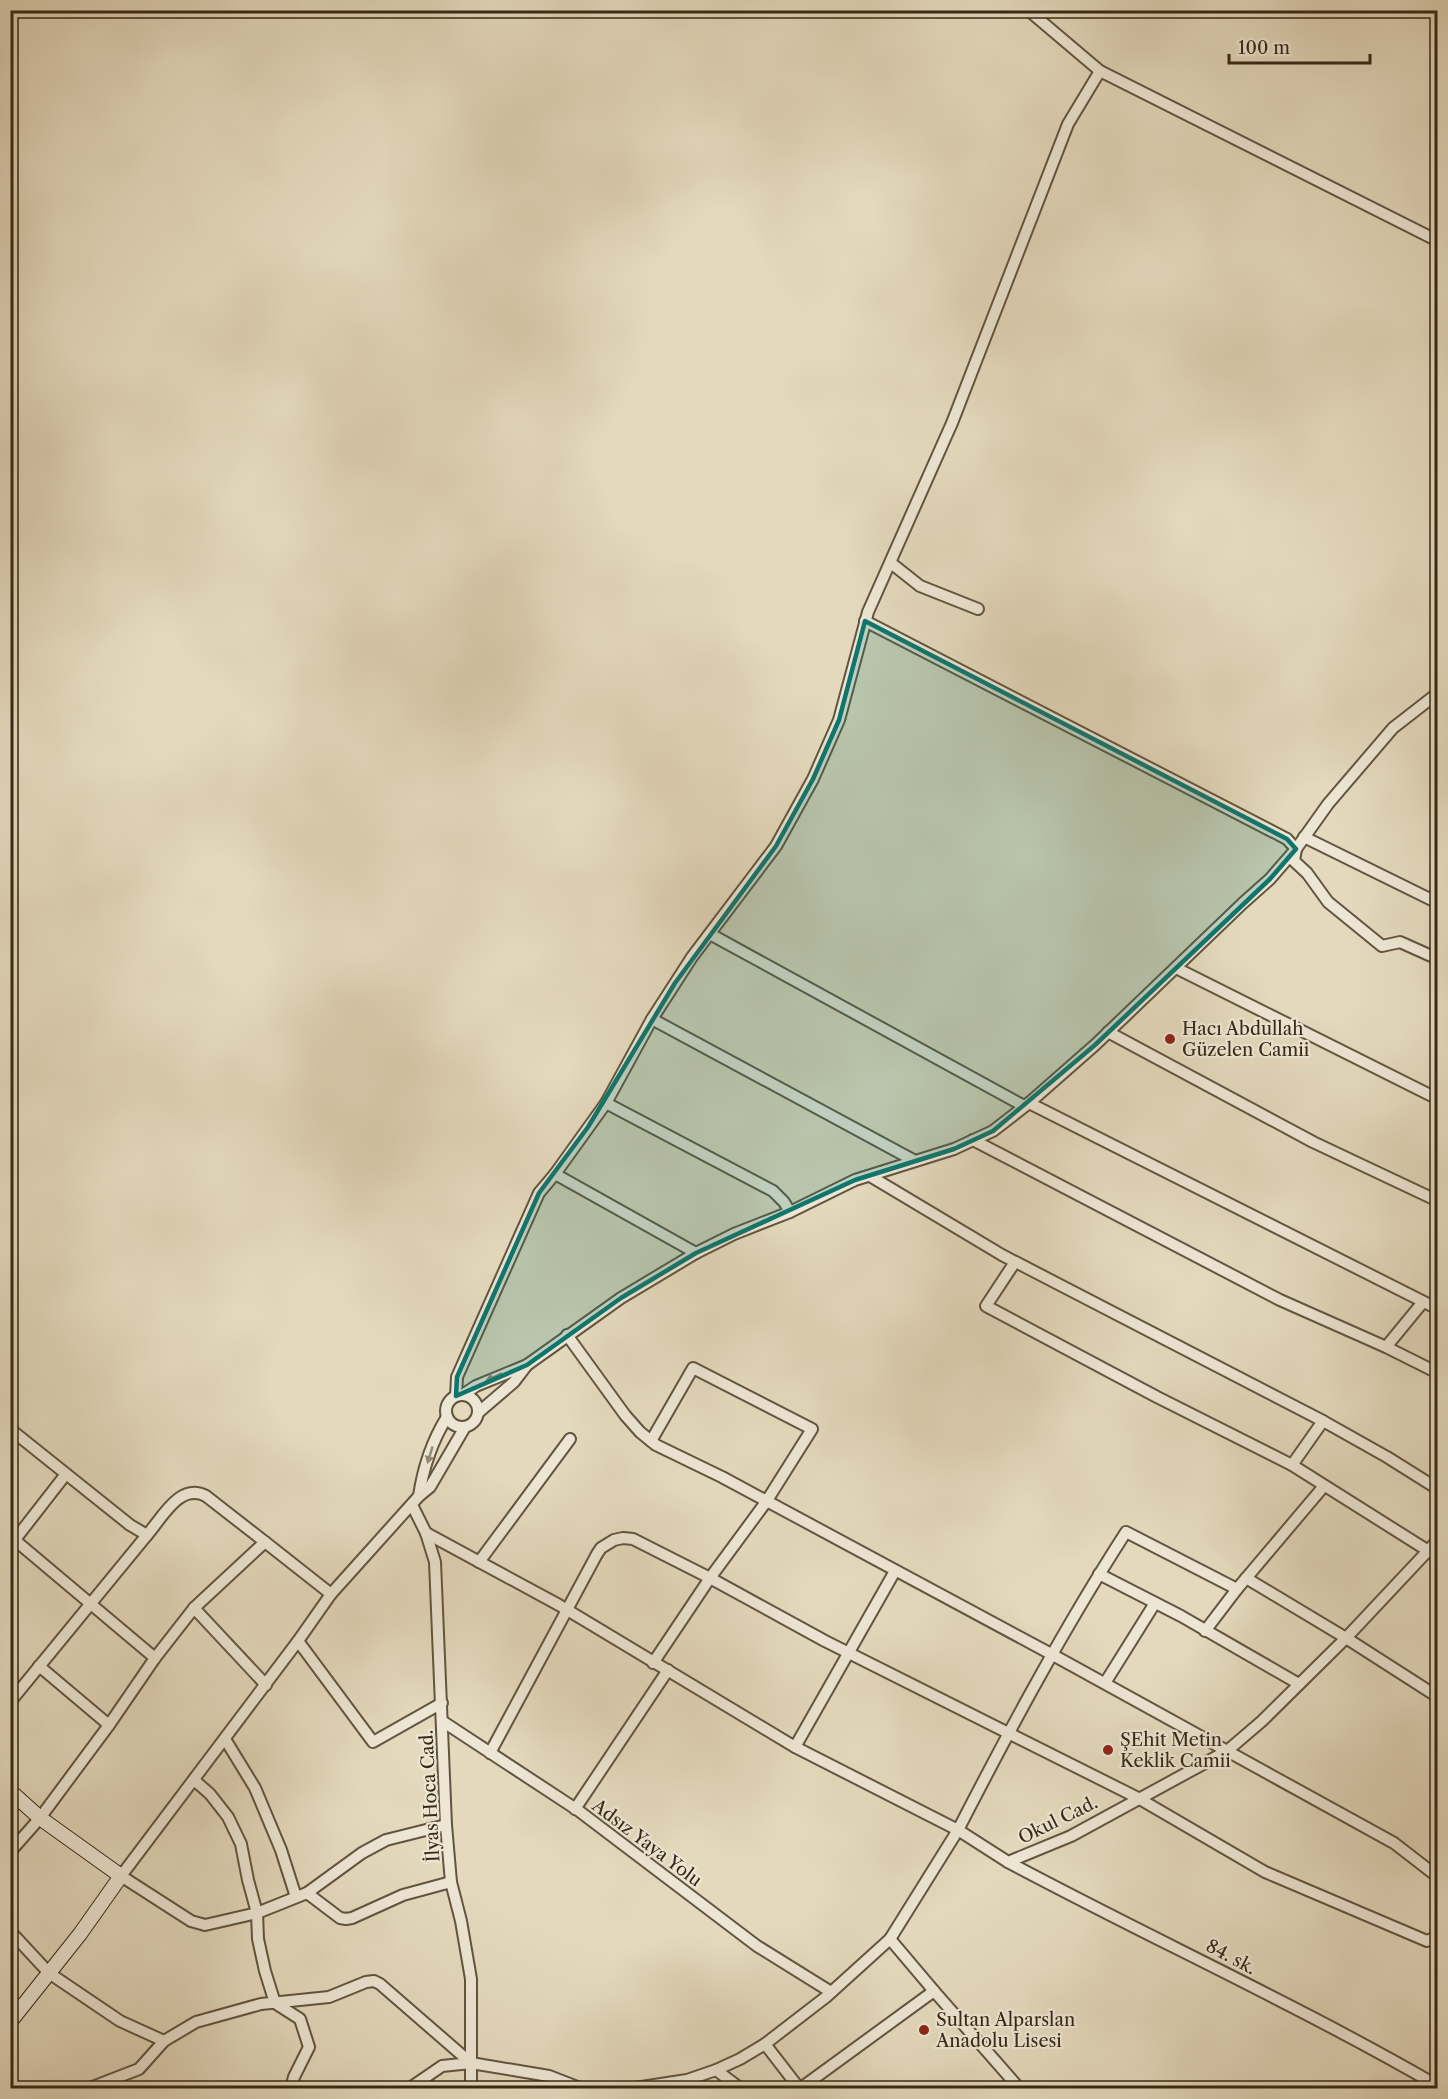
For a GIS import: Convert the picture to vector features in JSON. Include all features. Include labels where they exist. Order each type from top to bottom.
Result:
[{"type":"street","points":[[1029,10],[1100,71],[1437,242]]},
{"type":"street","points":[[460,1395],[457,1377],[539,1193],[606,1103],[652,1019],[692,957],[776,846],[813,779],[838,720],[868,612],[952,423],[1068,124],[1100,71]]},
{"type":"street","points":[[891,563],[920,586],[978,609]]},
{"type":"street","points":[[865,621],[1287,839],[1296,849]]},
{"type":"street","points":[[416,1501],[433,1445],[447,1417],[447,1405],[460,1395],[527,1365],[621,1298],[696,1253],[734,1234],[790,1212],[855,1180],[954,1149],[993,1131],[1108,1032],[1270,879],[1296,849],[1328,804],[1393,728],[1437,693]]},
{"type":"street","points":[[1304,837],[1437,903]]},
{"type":"street","points":[[1296,849],[1294,861],[1307,873],[1328,902],[1382,946],[1400,942],[1437,958]]},
{"type":"street","points":[[710,934],[1027,1104],[1437,1309]]},
{"type":"street","points":[[1176,968],[1437,1099]]},
{"type":"street","points":[[652,1019],[915,1161]]},
{"type":"street","points":[[1108,1032],[1314,1142],[1437,1201]]},
{"type":"street","points":[[606,1103],[772,1191],[780,1197],[790,1212]]},
{"type":"street","points":[[973,1140],[1281,1300],[1386,1347],[1437,1373]]},
{"type":"street","points":[[555,1174],[696,1253]]},
{"type":"street","points":[[870,1176],[1015,1262],[1323,1421],[1387,1457],[1437,1489]]},
{"type":"street","points":[[1015,1262],[986,1306],[1157,1397],[1292,1465],[1433,1553]]},
{"type":"street","points":[[1386,1347],[1424,1302]]},
{"type":"street","points":[[567,1335],[625,1414],[651,1441],[1053,1655],[1394,1843],[1437,1877]]},
{"type":"street","points":[[10,2022],[225,1739],[331,1594],[430,1487],[465,1427],[476,1420],[479,1412],[514,1382],[527,1365]]},
{"type":"street","points":[[651,1441],[693,1368],[812,1429],[766,1502],[710,1578],[653,1662]]},
{"type":"street","points":[[460,1395],[475,1400],[479,1412]]},
{"type":"street","points":[[447,1417],[453,1424],[465,1427]]},
{"type":"street","points":[[1292,1465],[1323,1421]]},
{"type":"street","points":[[10,1429],[130,1525],[147,1535]]},
{"type":"street","points":[[478,1562],[570,1439]]},
{"type":"street","points":[[66,1474],[12,1541],[155,1658]]},
{"type":"street","points":[[1205,1631],[1246,1578],[1324,1486]]},
{"type":"street","points":[[10,1702],[181,1495],[192,1492],[206,1496],[331,1594]]},
{"type":"street","name":"İlyas Hoca Cad.","points":[[416,1501],[435,1562],[446,1825],[451,1882],[461,1921],[471,1979],[471,2088]]},
{"type":"street","points":[[635,2088],[687,2080],[740,2059],[765,2044],[831,1992],[890,1939],[958,1830],[1008,1732],[1099,1574],[1126,1532],[1237,1589]]},
{"type":"street","name":"Okul Cad.","points":[[426,1533],[566,1609],[795,1747],[958,1830],[1008,1862],[1071,1836],[1227,1751],[1262,1721],[1433,1553],[1437,1540]]},
{"type":"street","points":[[490,1753],[601,1548],[614,1540],[623,1538],[639,1541],[849,1652],[1138,1798],[1266,1872],[1427,1941],[1437,1936]]},
{"type":"street","points":[[10,1852],[40,1818],[110,1725],[155,1658],[194,1608],[265,1542]]},
{"type":"street","points":[[795,1747],[895,1571]]},
{"type":"street","points":[[1099,1574],[1299,1684]]},
{"type":"street","points":[[1246,1578],[1346,1638],[1437,1697]]},
{"type":"street","points":[[1104,1683],[1155,1603]]},
{"type":"street","points":[[194,1608],[266,1684]]},
{"type":"street","points":[[298,1641],[374,1742],[442,1702]]},
{"type":"street","points":[[39,1666],[110,1725]]},
{"type":"street","points":[[575,1809],[668,1670]]},
{"type":"street","name":"Adsız Yaya Yolu","points":[[442,1721],[575,1809],[757,1946],[831,1992]]},
{"type":"street","points":[[225,1739],[255,1788],[281,1850],[296,1897]]},
{"type":"street","points":[[194,1780],[210,1794],[228,1817],[241,1844],[257,1912],[258,1939],[275,2003],[300,2019],[309,2047],[291,2088]]},
{"type":"street","points":[[10,1791],[40,1818],[121,1876],[191,1921],[205,1925],[257,1912],[307,1893],[362,1853],[386,1840],[446,1825]]},
{"type":"street","name":"84. sk.","points":[[1008,1862],[1069,1895],[1171,1944],[1437,2086]]},
{"type":"street","points":[[307,1893],[340,1918],[346,1919],[403,1895],[451,1882]]},
{"type":"street","points":[[10,1931],[49,1973],[120,2021],[164,2041]]},
{"type":"street","points":[[890,1939],[1019,2088]]},
{"type":"street","points":[[90,2088],[104,2086],[139,2070],[164,2041],[196,2022],[261,2004],[329,1997],[374,1981],[471,2063]]},
{"type":"street","points":[[765,2044],[800,2088],[934,1991]]},
{"type":"street","points":[[410,2088],[442,2066],[471,2063],[549,2076],[580,2088]]},
{"type":"street","points":[[716,2070],[740,2088]]},
{"type":"highlighted area","points":[[865,621],[1287,839],[1296,849],[1270,879],[1095,1045],[993,1131],[954,1149],[855,1180],[696,1253],[621,1298],[527,1365],[456,1396],[457,1377],[539,1193],[588,1127],[675,983],[776,846],[813,779],[839,720]]},
{"type":"place","name":"Hacı Abdullah Güzelen Camii","points":[[1170,1039]]},
{"type":"place","name":"ŞEhit Metin Keklik Camii","points":[[1108,1750]]},
{"type":"place","name":"Sultan Alparslan Anadolu Lisesi","points":[[924,2030]]}]
